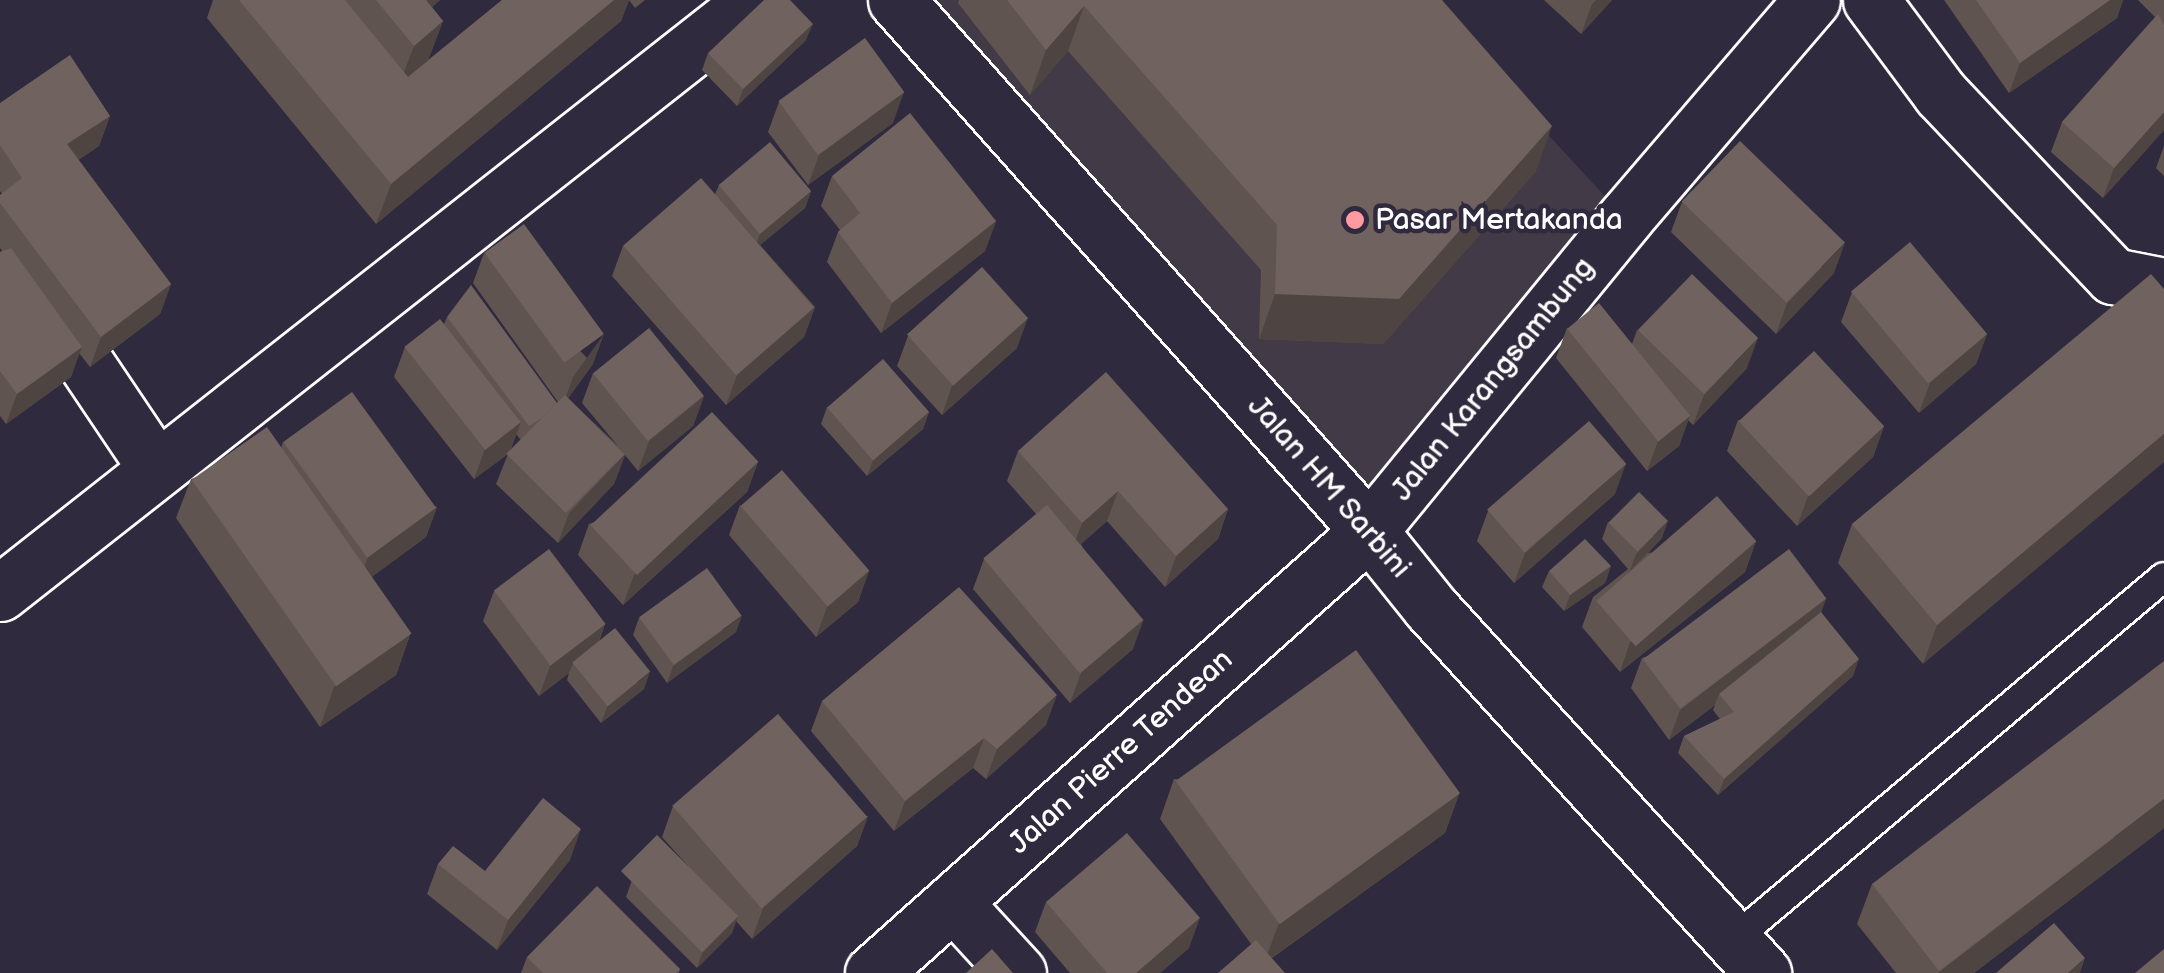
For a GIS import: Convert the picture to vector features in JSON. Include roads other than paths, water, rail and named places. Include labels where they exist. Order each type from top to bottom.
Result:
[{"type":"main road","points":[[0,593],[754,0]]},
{"type":"main road","name":"Jalan HM Sarbini","points":[[896,0],[1370,531],[1430,607],[1748,956]]},
{"type":"main road","name":"Jalan Karangsambung","points":[[1370,531],[1612,233],[1812,0]]},
{"type":"main road","points":[[1871,0],[1940,92],[2113,276],[2164,286]]},
{"type":"main road","points":[[0,226],[29,279],[156,468]]},
{"type":"main road","name":"Jalan Pierre Tendean","points":[[872,973],[1370,531]]},
{"type":"main road","points":[[953,902],[1018,973]]},
{"type":"lane","points":[[1748,956],[2164,577]]},
{"type":"place","name":"Pasar Mertakanda","points":[[1355,220]]}]
